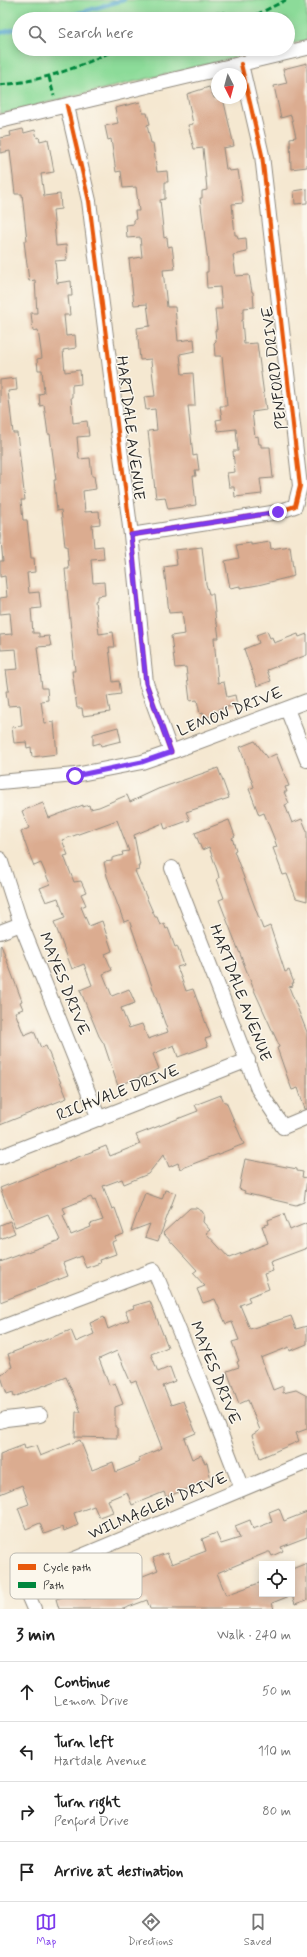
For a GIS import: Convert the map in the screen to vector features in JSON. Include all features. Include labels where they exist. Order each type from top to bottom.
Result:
[{"type":"street","points":[[295,51],[307,48]]},
{"type":"street","points":[[0,121],[274,56]]},
{"type":"street","name":"PENFORD DRIVE","points":[[131,535],[278,512],[295,506],[300,486],[262,155],[241,64]]},
{"type":"street","name":"HARTDALE AVENUE","points":[[67,106],[89,201],[131,535],[146,683],[171,752]]},
{"type":"street","name":"LEMON DRIVE","points":[[0,782],[75,776],[142,762],[307,701]]},
{"type":"street","points":[[287,709],[307,760]]},
{"type":"street","name":"MAYES DRIVE","points":[[0,859],[21,924],[99,1119]]},
{"type":"street","name":"HARTDALE AVENUE","points":[[172,868],[258,1089],[283,1127],[307,1118]]},
{"type":"street","points":[[0,932],[21,924]]},
{"type":"street","name":"RICHVALE DRIVE","points":[[0,1157],[248,1060]]},
{"type":"street","name":"MAYES DRIVE","points":[[0,1328],[154,1270],[205,1393],[242,1489]]},
{"type":"street","points":[[0,1421],[40,1415]]},
{"type":"street","name":"WILMAGLEN DRIVE","points":[[89,1553],[307,1462]]},
{"type":"street","name":"WILMAGLEN DRIVE","points":[[30,1599],[34,1609]]},
{"type":"green space","points":[[0,0],[307,0],[307,40],[295,43],[295,12],[12,12],[12,56],[242,56],[0,114]]},
{"type":"building","points":[[307,63],[307,167],[291,169],[290,138],[296,137],[291,115],[281,118],[274,86],[287,83],[283,69]]},
{"type":"building","points":[[209,87],[211,91],[211,104],[224,104],[234,146],[223,148],[226,169],[229,171],[238,170],[243,203],[232,204],[235,235],[237,235],[238,239],[246,238],[247,252],[233,255],[236,276],[249,275],[253,292],[254,307],[244,308],[243,311],[242,320],[244,344],[257,343],[266,410],[252,412],[255,437],[258,436],[261,447],[270,447],[273,478],[260,479],[262,494],[235,497],[234,487],[229,487],[227,473],[235,472],[233,451],[238,451],[236,429],[218,431],[216,420],[222,419],[220,406],[227,406],[222,356],[215,356],[214,343],[216,341],[215,330],[217,330],[215,309],[222,309],[220,287],[207,288],[206,272],[208,272],[208,262],[200,198],[202,198],[202,191],[207,190],[203,148],[194,149],[188,125],[193,124],[187,94]]},
{"type":"building","points":[[140,102],[143,113],[147,113],[150,124],[147,125],[151,143],[153,143],[157,172],[167,171],[168,182],[165,182],[165,199],[160,200],[164,238],[167,237],[168,247],[172,246],[175,269],[163,270],[167,307],[175,307],[178,341],[194,339],[195,351],[180,354],[182,374],[193,373],[195,406],[188,406],[193,456],[197,455],[199,470],[195,470],[196,476],[193,476],[196,505],[168,509],[165,497],[156,498],[148,431],[157,430],[155,409],[146,410],[144,397],[155,396],[151,359],[140,360],[137,328],[150,326],[147,304],[134,305],[129,259],[142,257],[140,237],[127,238],[126,225],[134,224],[134,220],[136,219],[135,211],[139,211],[136,187],[123,188],[121,171],[116,172],[111,139],[108,140],[105,126],[118,123],[115,108]]},
{"type":"building","points":[[23,129],[24,133],[35,130],[37,138],[39,137],[40,141],[48,139],[54,172],[41,174],[44,196],[60,194],[61,209],[53,210],[56,246],[66,245],[67,260],[55,261],[57,283],[71,281],[72,296],[68,296],[70,315],[64,315],[66,336],[75,335],[76,348],[63,350],[65,372],[80,370],[81,384],[72,385],[71,397],[73,423],[87,421],[89,436],[77,437],[79,459],[90,458],[92,476],[94,476],[96,489],[83,491],[85,512],[99,511],[100,524],[92,525],[94,547],[103,546],[104,559],[91,560],[93,583],[104,582],[105,595],[97,596],[97,600],[95,601],[99,634],[113,632],[115,647],[109,647],[113,682],[119,681],[121,694],[107,696],[110,712],[83,716],[82,708],[77,708],[72,671],[75,671],[65,569],[69,569],[67,546],[65,546],[61,510],[57,511],[54,480],[56,480],[50,434],[48,434],[44,405],[40,406],[39,394],[44,393],[42,370],[38,370],[37,359],[42,358],[38,330],[33,331],[31,313],[37,313],[35,280],[29,281],[24,241],[27,241],[22,194],[15,194],[10,151],[0,153],[0,138],[11,136],[10,132]]},
{"type":"building","points":[[307,189],[307,203],[295,204],[294,191]]},
{"type":"building","points":[[16,378],[17,390],[8,391],[13,433],[17,433],[25,500],[21,500],[23,520],[27,520],[31,558],[34,558],[35,572],[27,573],[29,593],[39,592],[41,608],[31,609],[33,633],[39,633],[39,637],[49,636],[51,646],[37,647],[42,688],[47,688],[48,700],[41,701],[44,723],[54,722],[57,754],[32,757],[31,747],[27,748],[26,742],[14,743],[12,727],[22,726],[20,705],[8,706],[6,691],[9,691],[6,670],[18,669],[16,649],[1,650],[0,644],[0,635],[12,634],[10,613],[0,614],[0,598],[7,597],[5,576],[0,577],[0,561],[3,561],[0,532],[0,380]]},
{"type":"building","points":[[270,542],[271,549],[290,546],[294,576],[258,585],[230,588],[225,561],[239,558],[236,545],[251,543],[251,545]]},
{"type":"building","points":[[202,547],[206,584],[209,594],[213,594],[219,638],[214,638],[218,683],[224,682],[227,697],[235,695],[237,705],[218,709],[219,713],[204,718],[203,713],[200,714],[197,700],[190,701],[186,667],[175,668],[171,636],[185,634],[182,612],[169,613],[164,567],[177,565],[175,550]]},
{"type":"building","points":[[267,631],[270,638],[272,637],[274,643],[298,634],[299,637],[307,634],[307,655],[267,670],[271,681],[257,686],[244,649],[259,643],[256,635]]},
{"type":"building","points":[[118,727],[121,741],[101,746],[100,743],[93,745],[93,734]]},
{"type":"building","points":[[255,741],[267,758],[276,754],[289,786],[285,787],[287,792],[284,792],[289,803],[285,805],[292,823],[302,819],[307,831],[307,901],[296,898],[287,874],[283,875],[273,848],[277,847],[274,838],[264,813],[259,815],[249,789],[254,787],[240,747]]},
{"type":"building","points":[[218,768],[229,798],[186,812],[190,820],[165,829],[163,823],[134,835],[140,866],[138,866],[139,870],[135,871],[155,917],[157,917],[160,925],[164,923],[166,929],[168,928],[175,947],[177,946],[184,965],[177,967],[186,991],[193,989],[211,1037],[205,1039],[208,1046],[178,1057],[174,1045],[153,1054],[159,1069],[118,1086],[104,1044],[99,1036],[80,990],[92,985],[84,964],[72,969],[54,922],[65,918],[58,898],[46,902],[40,888],[50,884],[41,863],[34,866],[28,851],[21,832],[29,828],[22,811],[43,803],[49,818],[83,805],[83,807],[89,805],[90,809],[99,807],[127,795],[130,802],[158,789]],"holes":[[[117,820],[129,851],[122,852],[123,855],[112,858],[112,861],[104,862],[107,876],[124,922],[129,920],[168,1032],[148,1039],[142,1024],[129,1028],[121,1008],[135,1003],[129,989],[112,996],[103,974],[112,970],[105,954],[112,951],[102,921],[89,926],[81,907],[86,905],[81,894],[86,892],[81,881],[74,882],[64,856],[68,855],[62,840]]]},
{"type":"building","points":[[229,820],[235,836],[232,838],[236,850],[234,851],[263,929],[270,926],[285,972],[289,970],[294,983],[292,983],[293,986],[289,987],[307,1032],[307,1109],[305,1109],[298,1088],[292,1090],[277,1048],[279,1047],[278,1043],[254,990],[219,900],[224,898],[217,879],[219,878],[218,873],[209,847],[202,850],[195,833]]},
{"type":"building","points":[[1,945],[22,1001],[20,1002],[23,1009],[15,1012],[24,1035],[34,1031],[41,1048],[46,1046],[67,1098],[0,1125],[0,946]]},
{"type":"building","points":[[221,1095],[224,1102],[226,1102],[244,1144],[180,1169],[178,1163],[169,1167],[164,1154],[148,1174],[124,1184],[122,1179],[103,1186],[112,1209],[115,1208],[124,1234],[115,1237],[116,1240],[112,1242],[116,1254],[99,1260],[100,1263],[86,1268],[81,1256],[63,1263],[68,1276],[0,1302],[0,1262],[60,1240],[48,1214],[15,1227],[0,1188],[106,1146],[110,1156],[140,1144],[136,1135],[198,1111],[195,1105]],"holes":[[[91,1197],[93,1201],[95,1200],[103,1220],[90,1224],[91,1227],[71,1235],[63,1215],[66,1214],[63,1208]]]},
{"type":"building","points":[[245,1159],[297,1169],[297,1171],[303,1172],[302,1177],[307,1178],[304,1202],[296,1205],[244,1193],[245,1191],[239,1189]]},
{"type":"building","points":[[165,1190],[176,1193],[158,1241],[145,1237],[150,1224],[131,1231],[145,1193],[162,1199]]},
{"type":"building","points":[[190,1208],[196,1208],[202,1211],[204,1215],[203,1222],[210,1230],[206,1233],[229,1258],[268,1243],[262,1226],[269,1224],[268,1220],[284,1214],[290,1230],[307,1223],[307,1248],[270,1262],[273,1271],[264,1274],[269,1289],[248,1297],[250,1301],[240,1305],[250,1329],[291,1316],[296,1329],[307,1326],[307,1344],[290,1351],[289,1347],[261,1358],[273,1390],[283,1386],[283,1393],[296,1390],[307,1396],[307,1429],[296,1433],[299,1441],[260,1458],[252,1435],[260,1430],[248,1400],[239,1404],[227,1371],[239,1367],[237,1362],[239,1361],[232,1342],[239,1340],[232,1322],[226,1324],[215,1299],[203,1303],[197,1289],[205,1286],[193,1273],[197,1270],[163,1233]]},
{"type":"building","points":[[10,1221],[15,1233],[0,1239],[0,1225]]},
{"type":"building","points":[[150,1301],[168,1347],[151,1354],[158,1372],[170,1367],[175,1381],[163,1386],[171,1405],[183,1401],[196,1433],[184,1438],[192,1459],[201,1455],[205,1463],[207,1462],[211,1480],[166,1497],[164,1492],[132,1505],[127,1492],[108,1500],[113,1512],[99,1517],[94,1506],[74,1513],[78,1525],[64,1531],[63,1527],[44,1534],[40,1523],[26,1529],[18,1508],[29,1504],[22,1485],[0,1494],[0,1454],[24,1445],[25,1449],[36,1446],[40,1456],[80,1440],[92,1470],[113,1462],[116,1472],[140,1462],[138,1458],[162,1448],[136,1381],[131,1383],[117,1351],[99,1359],[109,1385],[115,1383],[123,1404],[115,1407],[115,1427],[117,1427],[117,1438],[75,1437],[76,1412],[81,1412],[66,1377],[14,1397],[13,1392],[7,1394],[0,1374],[8,1371],[8,1369],[12,1367],[8,1354],[71,1330],[76,1342],[94,1334],[90,1323],[104,1317],[108,1329],[129,1320],[125,1311],[134,1308],[133,1306]]},
{"type":"building","points":[[279,1508],[284,1521],[307,1512],[307,1537],[281,1547],[283,1551],[272,1556],[270,1552],[268,1552],[217,1573],[226,1595],[259,1583],[259,1597],[287,1597],[272,1603],[274,1609],[150,1609],[147,1600],[123,1609],[59,1609],[56,1599],[142,1599],[142,1576],[158,1570],[153,1558],[167,1553],[172,1564],[206,1551],[202,1539],[216,1533],[221,1544],[240,1538],[235,1526],[250,1520],[253,1529],[272,1522],[269,1512]]},
{"type":"building","points":[[307,1563],[307,1600],[295,1604],[293,1597],[295,1597],[295,1568]]},
{"type":"waterway","points":[[82,12],[124,0]]},
{"type":"waterway","points":[[0,33],[12,30]]},
{"type":"marked path","points":[[262,12],[286,0]]},
{"type":"marked path","points":[[0,85],[60,73],[101,56]]},
{"type":"marked path","points":[[49,77],[54,96]]},
{"type":"cycle path","points":[[131,535],[278,512],[295,506],[300,486],[262,155],[241,64]]},
{"type":"cycle path","points":[[67,106],[89,201],[131,535],[146,683],[171,752]]},
{"type":"route","points":[[75,776],[142,762],[171,752],[146,683],[131,535],[278,512]]}]
